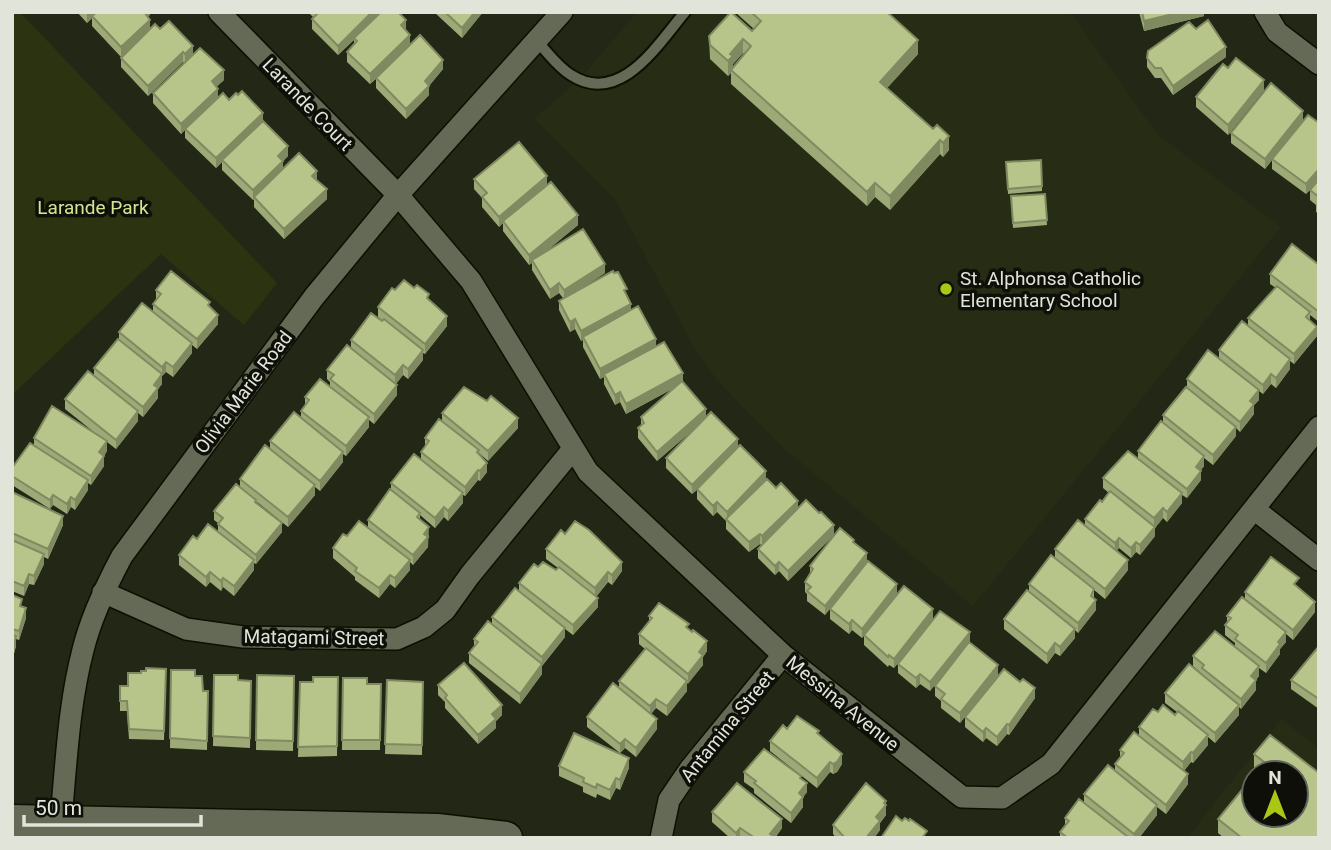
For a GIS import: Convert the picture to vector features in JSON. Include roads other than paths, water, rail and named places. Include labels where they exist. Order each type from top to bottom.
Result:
[{"type":"street","name":"Larande Court","points":[[219,12],[398,195]]},
{"type":"street","name":"Olivia Marie Road","points":[[60,831],[69,728],[83,650],[103,592],[122,556],[314,297],[398,195],[562,12]]},
{"type":"street","points":[[1265,12],[1277,32],[1319,64]]},
{"type":"street","name":"Messina Avenue","points":[[398,195],[471,281],[588,472],[783,655],[962,797],[1002,798],[1051,764],[1319,427]]},
{"type":"street","name":"Matagami Street","points":[[103,592],[186,629],[243,637],[397,639],[424,627],[445,610],[470,575],[573,449]]},
{"type":"street","points":[[1254,509],[1319,559]]},
{"type":"street","name":"Antamina Street","points":[[661,838],[670,800],[690,769],[783,655]]},
{"type":"street","points":[[12,821],[60,831],[437,830],[506,838]]},
{"type":"lane","points":[[537,41],[570,75],[588,83],[606,83],[630,73],[685,12]]},
{"type":"place","name":"St. Alphonsa Catholic Elementary School","points":[[946,289]]},
{"type":"park label","name":"Larande Park","points":[[93,207]]}]
